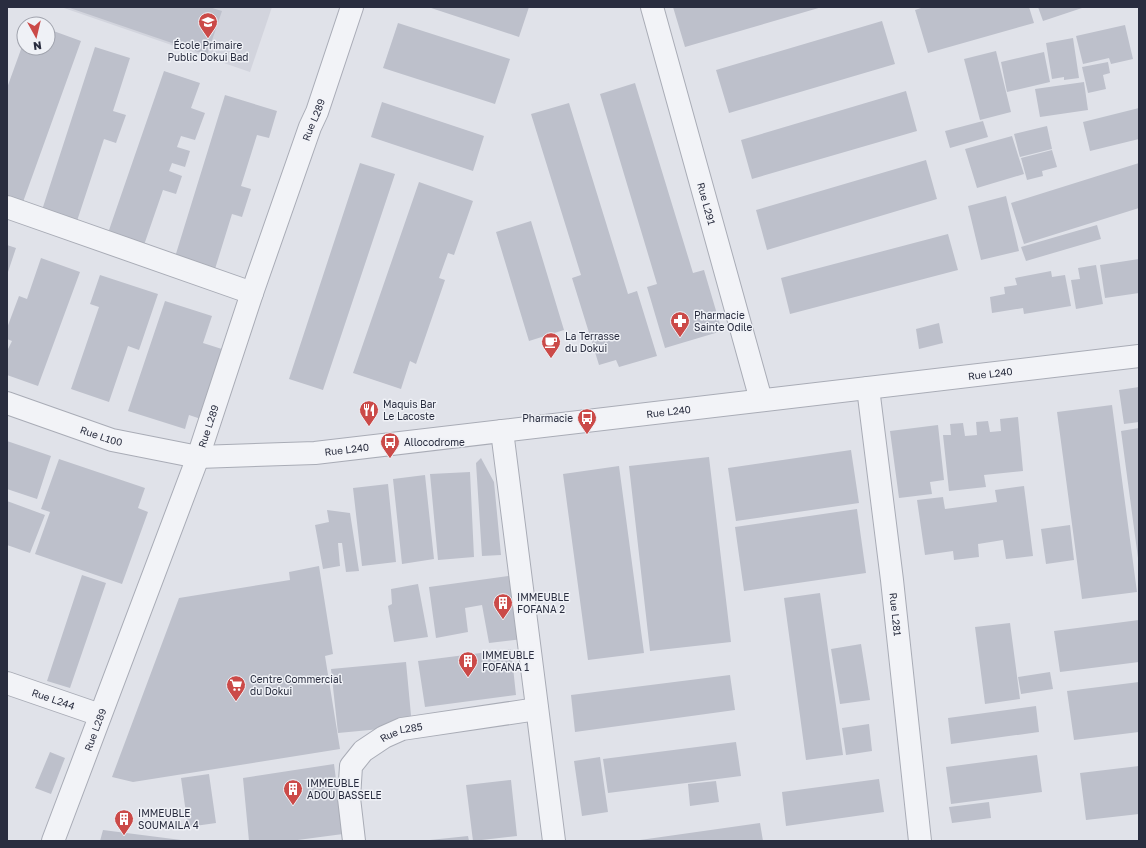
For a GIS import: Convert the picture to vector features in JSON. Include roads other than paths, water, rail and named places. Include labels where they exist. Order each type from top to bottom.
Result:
[{"type":"street","name":"Rue L289","points":[[53,841],[198,457],[252,293],[310,127],[317,112],[352,7]]},
{"type":"street","name":"Rue L291","points":[[652,7],[761,400]]},
{"type":"street","points":[[7,207],[252,293]]},
{"type":"street","name":"Rue L240","points":[[198,457],[315,453],[1139,356]]},
{"type":"street","name":"Rue L281","points":[[868,388],[892,580],[920,841]]},
{"type":"street","name":"Rue L100","points":[[7,403],[112,440],[198,457]]},
{"type":"street","points":[[502,431],[554,841]]},
{"type":"street","name":"Rue L244","points":[[7,683],[100,715]]},
{"type":"street","name":"Rue L285","points":[[354,841],[349,798],[351,766],[363,751],[384,736],[402,729],[537,709]]},
{"type":"place","name":"École Primaire Public Dokui Bad","points":[[208,39]]},
{"type":"place","name":"Pharmacie Sainte Odile","points":[[680,338]]},
{"type":"place","name":"La Terrasse du Dokui","points":[[551,359]]},
{"type":"place","name":"Maquis Bar Le Lacoste","points":[[369,427]]},
{"type":"place","name":"Pharmacie","points":[[587,435]]},
{"type":"place","name":"Allocodrome","points":[[390,459]]},
{"type":"place","name":"IMMEUBLE FOFANA 2","points":[[503,620]]},
{"type":"place","name":"IMMEUBLE FOFANA 1","points":[[468,678]]},
{"type":"place","name":"Centre Commercial du Dokui","points":[[236,702]]},
{"type":"place","name":"IMMEUBLE ADOU BASSELE","points":[[293,806]]},
{"type":"place","name":"IMMEUBLE SOUMAILA 4","points":[[124,836]]}]
